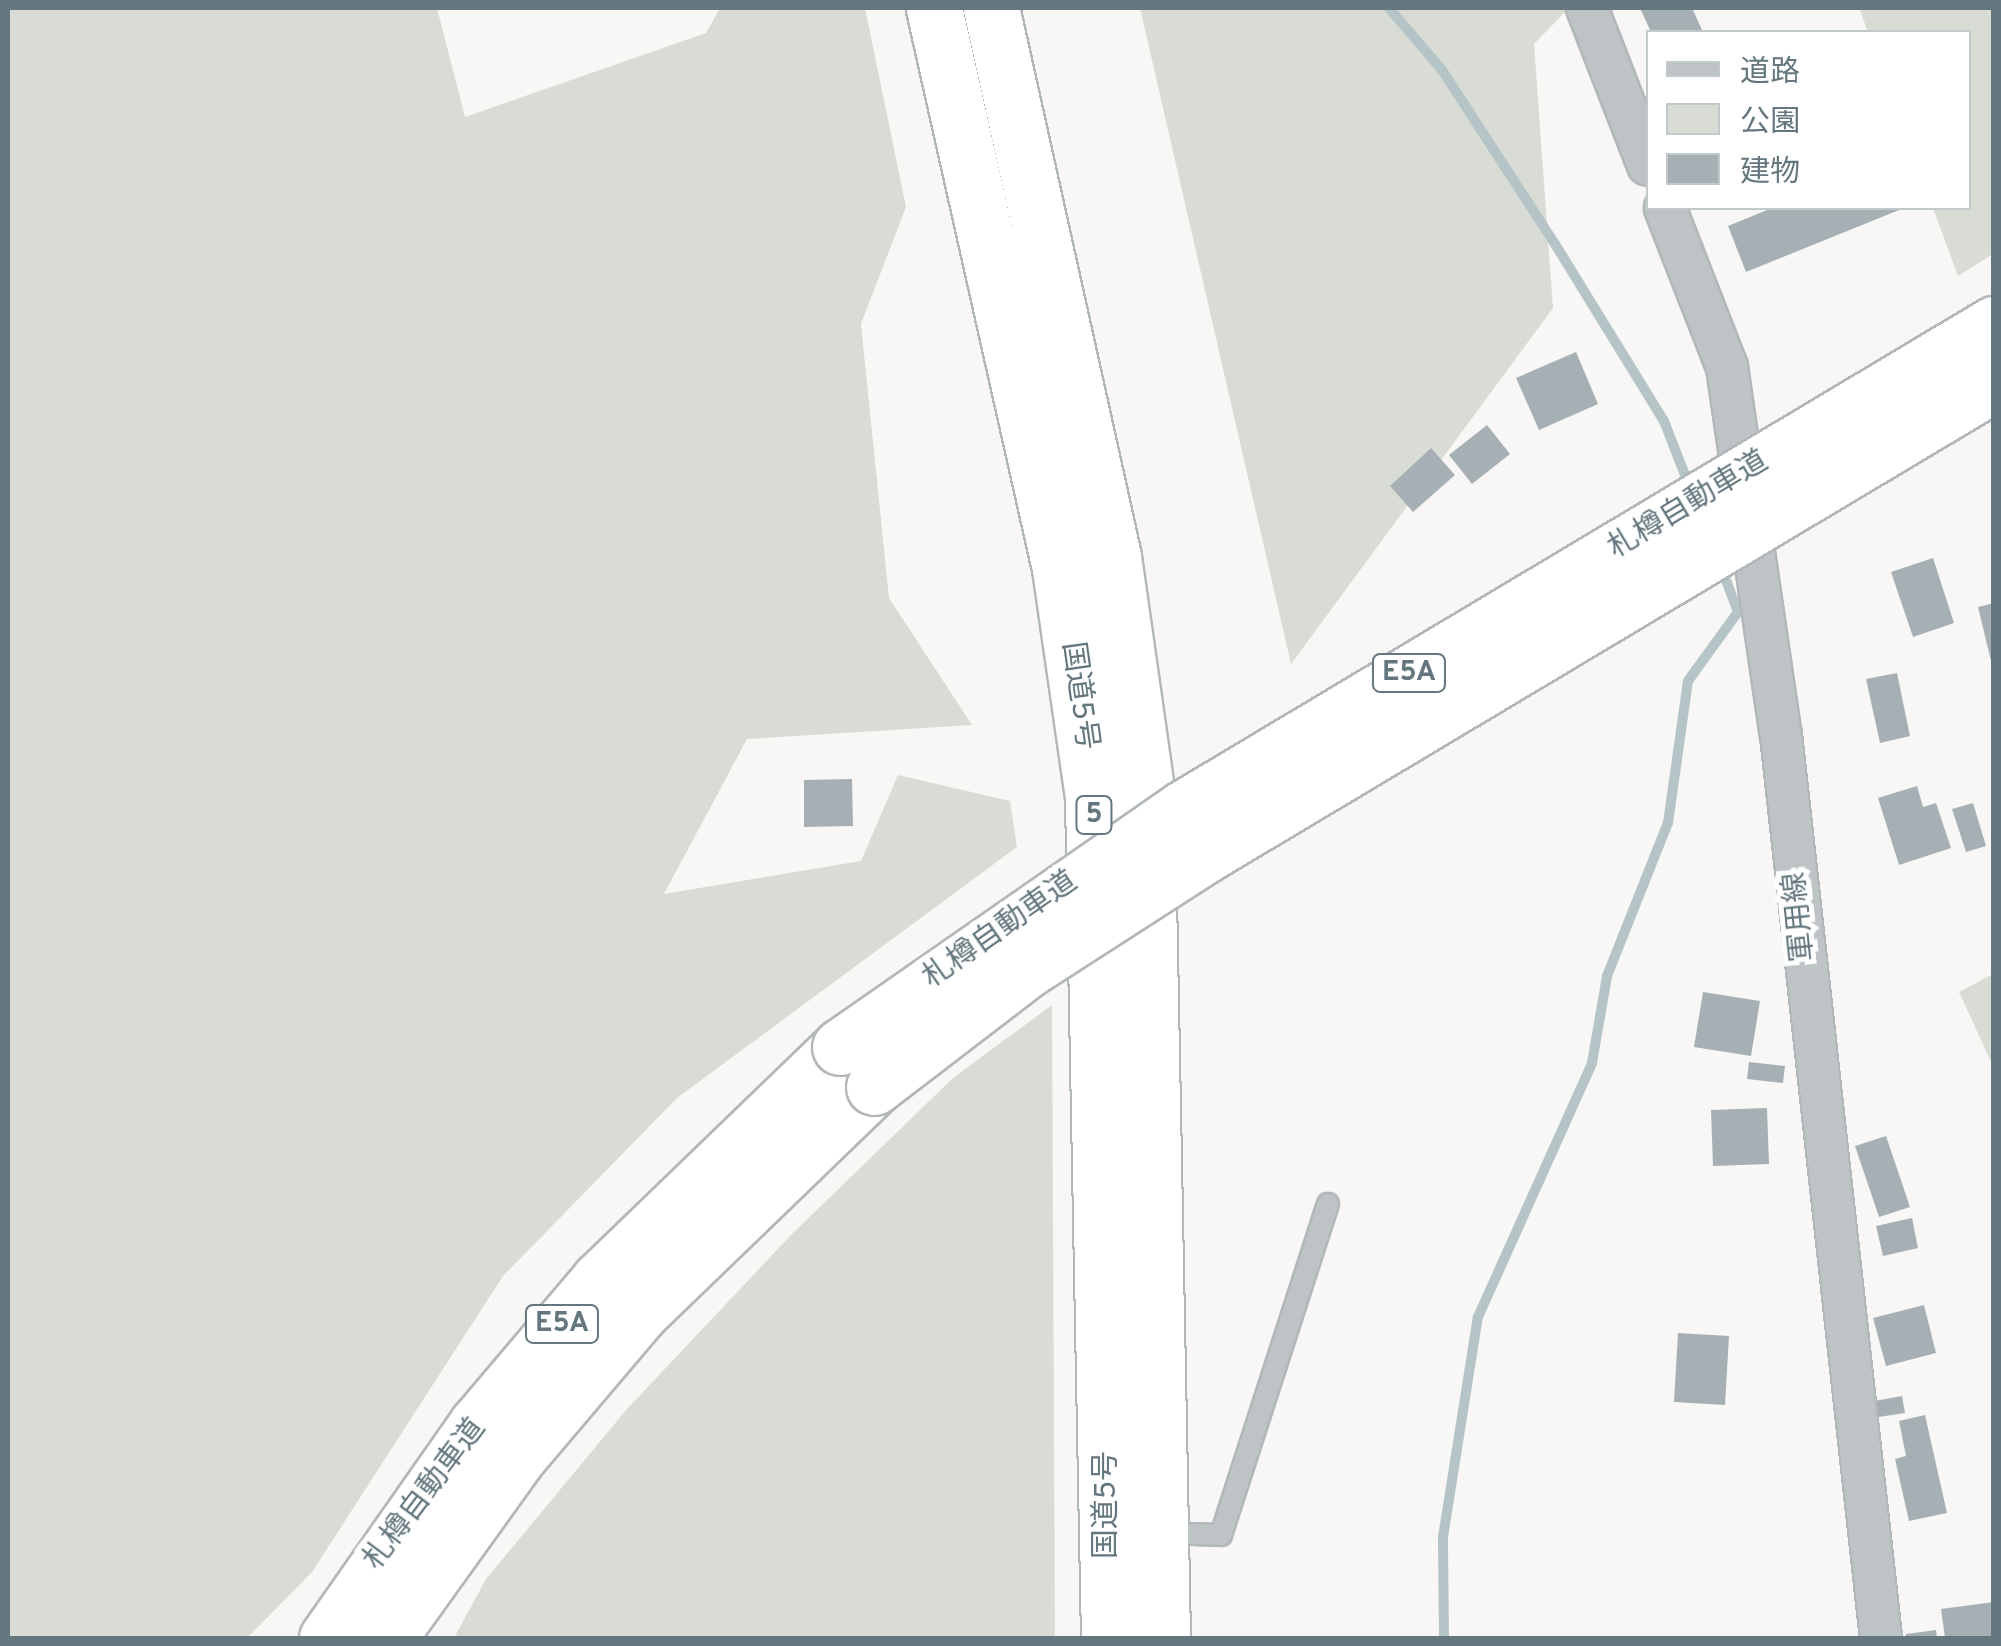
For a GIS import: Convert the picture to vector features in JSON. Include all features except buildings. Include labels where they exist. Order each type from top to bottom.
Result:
[{"type":"highway","name":"国道5号","points":[[934,8],[1060,568],[1093,798],[1108,1638]]},
{"type":"highway","name":"国道5号","points":[[992,8],[1112,558],[1146,790],[1162,1638]]},
{"type":"highway","name":"札樽自動車道","points":[[327,1638],[477,1424],[599,1280],[857,1067],[1184,808],[1994,324]]},
{"type":"highway","name":"札樽自動車道","points":[[388,1638],[518,1457],[857,1067],[1028,969],[1205,855],[1994,384]]},
{"type":"street","points":[[1587,8],[1646,160]]},
{"type":"street","name":"軍用線","points":[[1666,210],[1730,386],[1781,734],[1881,1638]]},
{"type":"lane","points":[[1161,1533],[1222,1535],[1328,1204]]},
{"type":"green space","points":[[8,8],[437,8],[465,117],[706,33],[720,8],[865,8],[906,207],[861,324],[889,598],[972,725],[747,739],[664,894],[861,861],[898,775],[1010,801],[1017,847],[677,1098],[503,1276],[312,1572],[247,1638],[8,1638]]},
{"type":"green space","points":[[1140,8],[1569,8],[1534,44],[1553,308],[1291,664]]},
{"type":"green space","points":[[1859,8],[1993,8],[1993,254],[1958,276],[1934,210],[1971,210],[1971,30],[1867,30]]},
{"type":"green space","points":[[1993,974],[1993,1066],[1959,992]]},
{"type":"green space","points":[[1052,1005],[1055,1638],[454,1638],[486,1579],[627,1409],[792,1234],[953,1078]]},
{"type":"waterway","points":[[1389,8],[1442,70],[1555,244],[1664,421],[1690,488]]},
{"type":"waterway","points":[[1444,1638],[1443,1537],[1478,1317],[1592,1063],[1607,976],[1668,823],[1688,681],[1738,612],[1720,564]]}]
